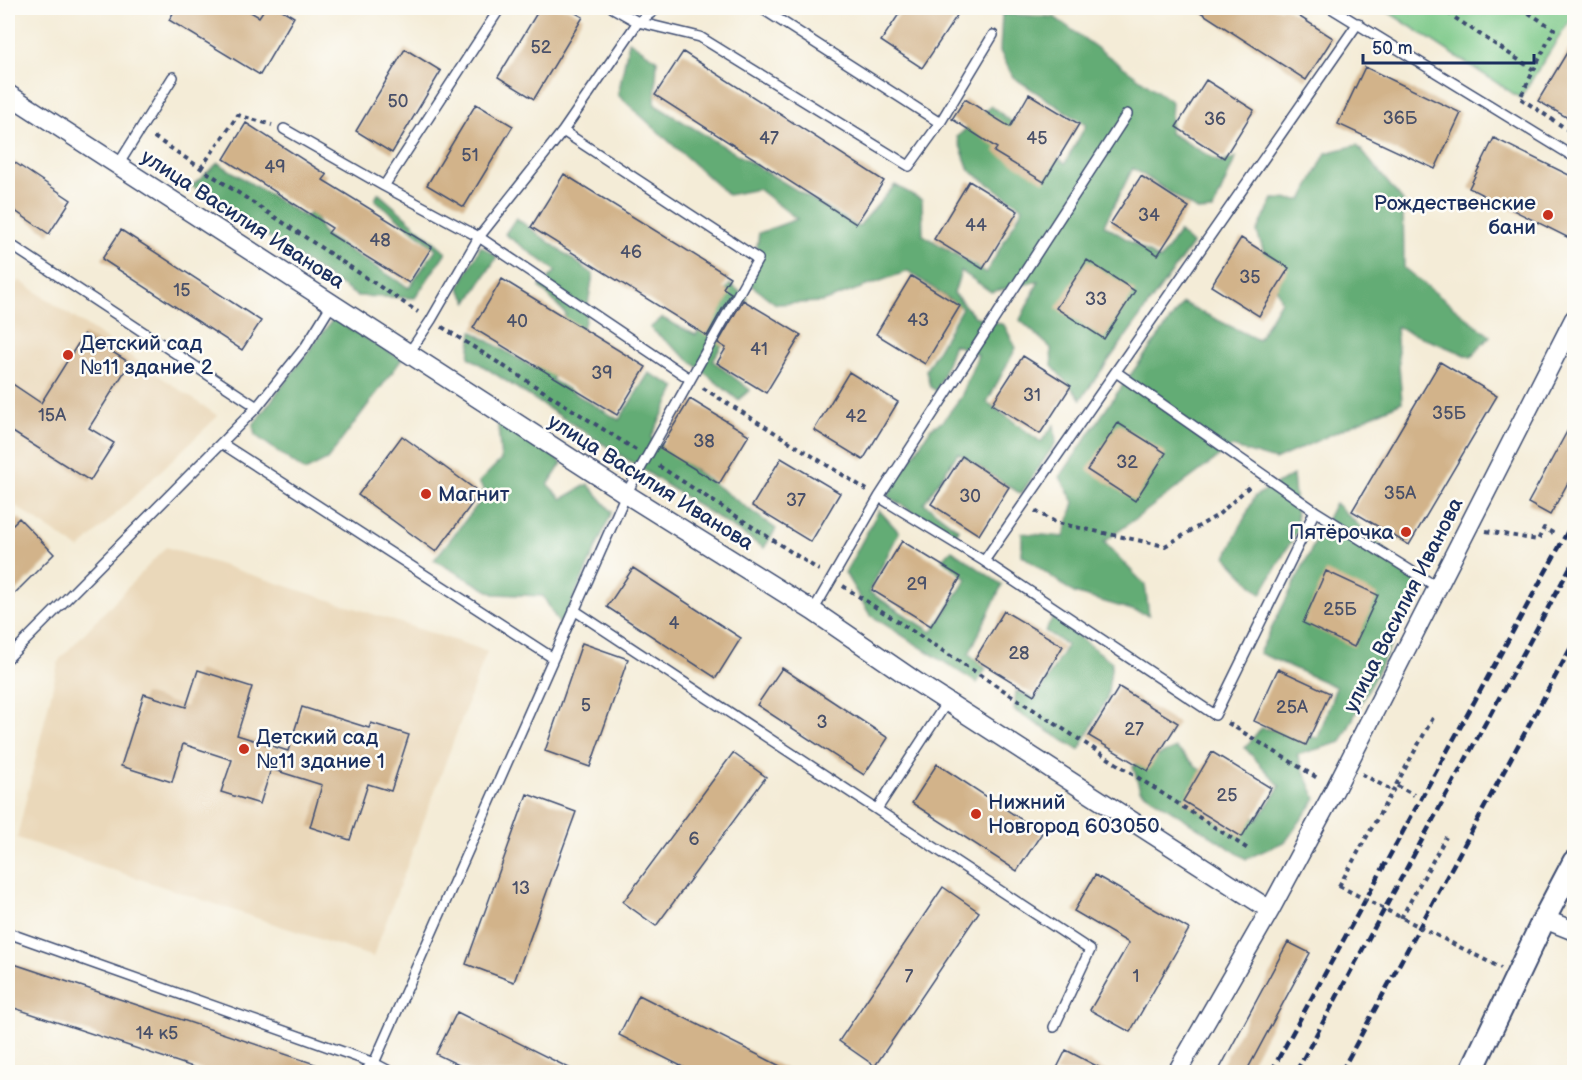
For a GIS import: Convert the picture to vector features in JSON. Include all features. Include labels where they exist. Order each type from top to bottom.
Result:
[{"type":"street","name":"улица Василия Иванова","points":[[8,94],[626,494],[813,611],[947,702],[1270,910]]},
{"type":"street","name":"улица Василия Иванова","points":[[1177,1072],[1270,910],[1335,789],[1575,319]]},
{"type":"street","points":[[1471,1072],[1544,919],[1575,862]]},
{"type":"street","points":[[1544,919],[1575,932]]},
{"type":"lane","points":[[384,186],[500,8]]},
{"type":"lane","points":[[613,8],[638,22],[700,37],[909,166],[939,123],[993,35]]},
{"type":"lane","points":[[409,353],[479,237],[563,131],[638,22],[658,8]]},
{"type":"lane","points":[[761,8],[939,123]]},
{"type":"lane","points":[[1331,8],[1575,157]]},
{"type":"lane","points":[[984,561],[1358,23]]},
{"type":"lane","points":[[118,165],[173,77]]},
{"type":"lane","points":[[813,611],[879,497],[1127,114]]},
{"type":"lane","points":[[284,129],[479,237],[690,379]]},
{"type":"lane","points":[[364,1072],[374,1064],[626,494],[758,259],[563,131]]},
{"type":"lane","points":[[8,243],[257,407]]},
{"type":"lane","points":[[8,658],[257,407],[306,346],[333,304]]},
{"type":"lane","points":[[1116,372],[1315,511],[1437,587]]},
{"type":"lane","points":[[221,443],[553,658]]},
{"type":"lane","points":[[879,497],[984,561],[1215,715],[1315,511]]},
{"type":"lane","points":[[574,610],[1090,950],[1054,1027]]},
{"type":"lane","points":[[877,809],[947,702]]},
{"type":"lane","points":[[8,933],[391,1072]]},
{"type":"path","points":[[1440,8],[1534,70]]},
{"type":"path","points":[[1521,8],[1554,29],[1520,98],[1575,134]]},
{"type":"path","points":[[201,168],[238,115],[284,129]]},
{"type":"path","points":[[141,129],[431,320]]},
{"type":"path","points":[[690,379],[879,497]]},
{"type":"path","points":[[1023,504],[1058,523],[1165,546],[1218,515],[1263,474]]},
{"type":"path","points":[[1468,528],[1538,540],[1544,528],[1555,534]]},
{"type":"path","points":[[1215,715],[1335,789]]},
{"type":"path","points":[[1434,716],[1339,886],[1501,968]]},
{"type":"path","points":[[1346,765],[1393,791]]},
{"type":"path","points":[[1396,785],[1414,795]]},
{"type":"path","points":[[1401,918],[1446,837]]},
{"type":"shaded area","name":"Детский сад №11 здание 2","points":[[19,280],[218,416],[79,549],[8,501],[8,294]]},
{"type":"shaded area","name":"Детский сад №11 здание 1","points":[[166,547],[487,651],[373,957],[17,838],[59,660]]},
{"type":"green space","points":[[1382,8],[1574,8],[1574,14],[1520,98]]},
{"type":"green space","points":[[1002,14],[1054,17],[1172,102],[1170,133],[1221,163],[1236,157],[1213,210],[1198,211],[1133,168],[1104,225],[1160,260],[1179,232],[1192,244],[1081,399],[1052,366],[1051,348],[1020,320],[1039,281],[991,292],[961,271],[954,293],[974,316],[1004,325],[1016,348],[987,402],[1041,442],[1054,425],[1056,442],[1021,494],[958,453],[924,503],[959,530],[954,537],[887,496],[931,428],[943,421],[961,397],[978,355],[954,344],[937,391],[930,387],[926,370],[962,308],[908,271],[822,302],[776,304],[751,285],[759,233],[797,219],[758,189],[728,195],[618,95],[629,41],[657,60],[655,105],[858,227],[895,185],[922,200],[923,235],[986,273],[1023,208],[969,170],[957,137],[991,106],[1065,163],[1086,125],[1013,77],[1000,51]]},
{"type":"green space","points":[[1357,145],[1403,201],[1404,268],[1490,336],[1471,357],[1396,327],[1402,402],[1275,460],[1232,447],[1104,542],[1145,585],[1149,615],[1074,593],[1022,555],[1022,533],[1064,537],[1074,502],[1060,477],[1115,396],[1183,303],[1258,340],[1281,301],[1257,232],[1273,199],[1302,200],[1326,153]]},
{"type":"green space","points":[[218,163],[305,217],[313,211],[323,234],[409,288],[436,249],[375,200],[378,193],[446,252],[415,298],[357,296],[192,186]]},
{"type":"green space","points":[[516,218],[593,274],[585,322],[552,380],[619,420],[649,373],[676,387],[651,438],[776,529],[764,548],[469,357],[472,331],[535,369],[566,314],[540,287],[556,271],[505,234]]},
{"type":"green space","points":[[481,246],[497,257],[468,302],[459,288]]},
{"type":"green space","points":[[730,284],[748,298],[713,361],[750,390],[738,400],[650,328],[662,318],[696,335]]},
{"type":"green space","points":[[333,319],[402,359],[327,460],[305,471],[255,435],[253,425]]},
{"type":"green space","points":[[497,414],[562,463],[548,485],[562,499],[588,484],[612,512],[561,627],[543,596],[494,594],[434,560],[486,494],[479,482],[501,460]]},
{"type":"green space","points":[[1293,475],[1298,529],[1261,594],[1226,557],[1255,496]]},
{"type":"green space","points":[[1335,503],[1422,585],[1341,742],[1297,755],[1316,799],[1286,841],[1246,859],[1140,790],[1133,766],[1176,748],[1257,820],[1280,786],[1245,748],[1261,728],[1318,738],[1336,687],[1259,653]]},
{"type":"green space","points":[[879,510],[899,532],[869,592],[932,632],[967,579],[942,559],[952,550],[1002,585],[969,654],[986,669],[977,683],[870,615],[845,573]]},
{"type":"green space","points":[[1053,617],[1112,662],[1107,698],[1079,750],[1014,710],[1016,691],[1036,699],[1067,645],[1045,631]]},
{"type":"building","points":[[176,8],[244,8],[259,17],[265,8],[279,8],[294,17],[260,75],[169,20]]},
{"type":"building","points":[[540,8],[567,8],[583,17],[534,99],[498,77]]},
{"type":"building","points":[[903,8],[962,8],[922,68],[881,41]]},
{"type":"building","points":[[1194,8],[1286,8],[1333,38],[1306,80]]},
{"type":"building","points":[[1575,39],[1575,122],[1538,101]]},
{"type":"building","points":[[405,49],[441,71],[392,153],[356,131]]},
{"type":"building","points":[[683,52],[884,181],[856,224],[655,95]]},
{"type":"building","points":[[1365,67],[1461,113],[1435,169],[1338,124]]},
{"type":"building","points":[[1206,80],[1254,110],[1224,158],[1176,127]]},
{"type":"building","points":[[1029,94],[1079,124],[1044,182],[994,152],[997,148],[952,119],[965,99],[1010,127]]},
{"type":"building","points":[[476,104],[513,126],[464,207],[427,185]]},
{"type":"building","points":[[246,123],[327,175],[323,180],[432,247],[409,283],[328,233],[332,228],[224,159]]},
{"type":"building","name":"Рождественские бани","points":[[1494,138],[1575,178],[1575,241],[1469,188]]},
{"type":"building","points":[[8,158],[71,200],[49,234],[8,206]]},
{"type":"building","points":[[564,174],[730,277],[723,288],[731,293],[707,336],[531,227]]},
{"type":"building","points":[[1141,176],[1189,207],[1158,255],[1110,224]]},
{"type":"building","points":[[969,181],[1018,211],[983,269],[934,239]]},
{"type":"building","points":[[121,230],[261,321],[242,350],[102,259]]},
{"type":"building","points":[[1241,238],[1289,268],[1259,316],[1211,286]]},
{"type":"building","points":[[1087,260],[1135,291],[1104,339],[1056,308]]},
{"type":"building","points":[[911,276],[960,306],[925,364],[876,334]]},
{"type":"building","points":[[502,279],[646,367],[617,415],[473,328]]},
{"type":"building","points":[[743,300],[801,335],[766,393],[717,363],[726,348],[718,343]]},
{"type":"building","points":[[84,334],[130,363],[89,428],[114,443],[90,481],[8,429],[8,381],[41,403]]},
{"type":"building","points":[[1023,356],[1071,386],[1040,434],[992,404]]},
{"type":"building","points":[[1440,362],[1497,396],[1409,545],[1352,511]]},
{"type":"building","points":[[849,372],[898,402],[863,460],[814,430]]},
{"type":"building","points":[[690,399],[749,435],[719,484],[660,448]]},
{"type":"building","points":[[1575,417],[1575,470],[1550,515],[1528,503]]},
{"type":"building","points":[[1118,423],[1166,453],[1135,501],[1087,470]]},
{"type":"building","points":[[402,436],[480,493],[436,552],[358,495]]},
{"type":"building","points":[[962,456],[1009,487],[979,535],[931,504]]},
{"type":"building","points":[[781,458],[840,493],[811,542],[752,506]]},
{"type":"building","points":[[19,518],[54,554],[8,600],[8,529]]},
{"type":"building","points":[[902,541],[961,577],[931,626],[872,590]]},
{"type":"building","points":[[633,568],[741,638],[716,678],[607,607]]},
{"type":"building","points":[[1326,571],[1378,595],[1354,647],[1303,623]]},
{"type":"building","points":[[1004,611],[1063,646],[1034,695],[975,659]]},
{"type":"building","points":[[582,643],[628,659],[590,767],[545,751]]},
{"type":"building","points":[[782,668],[888,738],[864,775],[757,705]]},
{"type":"building","points":[[1278,669],[1330,693],[1306,745],[1254,721]]},
{"type":"building","points":[[198,670],[252,687],[237,735],[288,751],[302,707],[369,728],[371,723],[409,735],[391,791],[368,784],[350,840],[310,827],[322,785],[271,769],[260,804],[221,792],[232,760],[183,744],[172,782],[121,766],[144,694],[186,707]]},
{"type":"building","points":[[1119,687],[1178,723],[1148,771],[1089,736]]},
{"type":"building","points":[[1212,752],[1271,788],[1242,837],[1183,801]]},
{"type":"building","points":[[733,753],[766,777],[656,926],[623,902]]},
{"type":"building","points":[[937,764],[1042,833],[1017,871],[912,803]]},
{"type":"building","points":[[527,794],[576,812],[514,982],[466,964]]},
{"type":"building","points":[[1095,875],[1189,929],[1130,1032],[1090,1010],[1129,943],[1074,911]]},
{"type":"building","points":[[943,887],[979,912],[875,1066],[839,1041]]},
{"type":"building","points":[[1288,942],[1310,953],[1246,1072],[1218,1072]]},
{"type":"building","points":[[8,962],[330,1069],[330,1072],[208,1072],[8,1006]]},
{"type":"building","points":[[639,995],[792,1072],[693,1072],[619,1035]]},
{"type":"building","points":[[457,1012],[577,1072],[473,1072],[436,1054]]},
{"type":"building","points":[[1066,1050],[1108,1072],[1055,1072]]},
{"type":"railway","points":[[1271,1072],[1574,520]]},
{"type":"railway","points":[[1296,1072],[1574,560]]},
{"type":"railway","points":[[1341,1072],[1574,642]]},
{"type":"place","name":"Рождественские бани","points":[[1548,215]]},
{"type":"place","name":"Детский сад №11 здание 2","points":[[68,355]]},
{"type":"place","name":"Магнит","points":[[426,494]]},
{"type":"place","name":"Пятёрочка","points":[[1406,532]]},
{"type":"place","name":"Детский сад №11 здание 1","points":[[244,749]]},
{"type":"place","name":"Нижний Новгород 603050","points":[[976,814]]}]
